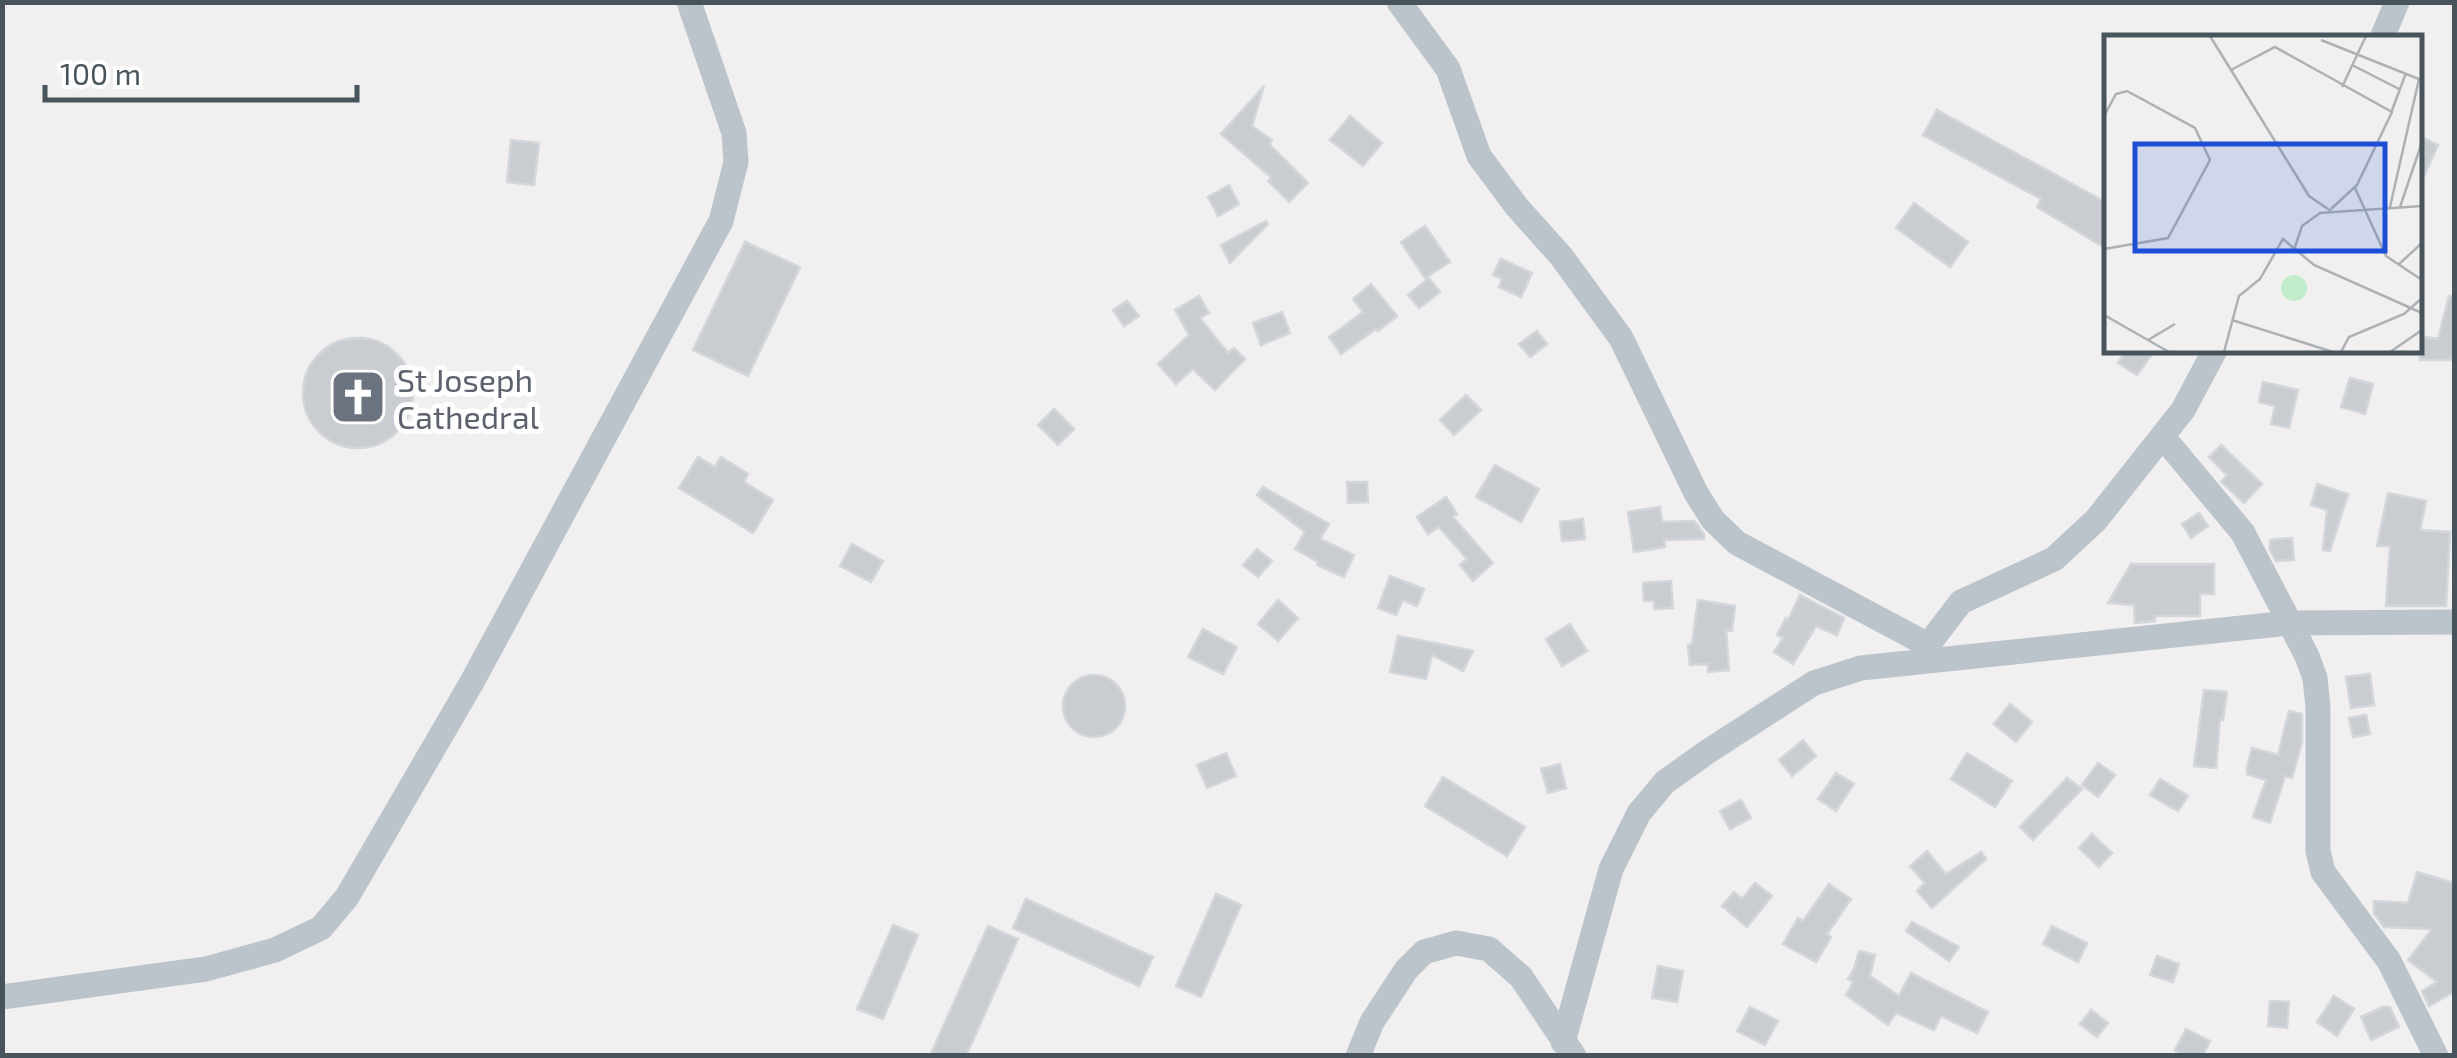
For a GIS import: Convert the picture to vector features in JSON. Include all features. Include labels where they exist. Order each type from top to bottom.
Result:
[{"type":"street","points":[[2,997],[206,968],[275,950],[321,928],[348,898],[472,682],[722,222],[736,162],[734,133],[688,2]]},
{"type":"street","points":[[1398,2],[1448,69],[1479,156],[1622,338],[1696,493],[1713,520],[1737,543],[1927,653]]},
{"type":"street","points":[[2383,35],[2397,2]]},
{"type":"street","points":[[1927,653],[1961,602],[2054,559],[2096,520],[2183,410],[2215,352]]},
{"type":"street","points":[[2163,436],[2243,533],[2307,656],[2315,678],[2318,707],[2318,851],[2323,872],[2390,961],[2436,1056]]},
{"type":"street","points":[[1568,1049],[1611,869],[1639,814],[1665,782],[1814,683],[1927,653],[2289,623],[2454,622]]},
{"type":"street","points":[[1358,1056],[1372,1022],[1406,970],[1424,952],[1456,943],[1489,949],[1521,977],[1568,1049]]},
{"type":"building","points":[[1264,86],[1252,126],[1272,140],[1269,144],[1308,183],[1289,202],[1268,181],[1272,178],[1221,134]]},
{"type":"building","points":[[1937,110],[2104,201],[2104,247],[2037,207],[2041,199],[1923,135]]},
{"type":"building","points":[[1350,116],[1382,143],[1363,166],[1330,140]]},
{"type":"building","points":[[2422,137],[2438,145],[2422,181]]},
{"type":"building","points":[[511,140],[539,143],[534,185],[507,182]]},
{"type":"building","points":[[1229,185],[1239,204],[1218,216],[1208,197]]},
{"type":"building","points":[[1914,203],[1968,242],[1950,267],[1896,228]]},
{"type":"building","points":[[1266,221],[1268,224],[1230,263],[1221,245]]},
{"type":"building","points":[[1425,226],[1450,262],[1425,278],[1401,242]]},
{"type":"building","points":[[745,242],[800,267],[748,376],[693,350]]},
{"type":"building","points":[[1501,259],[1532,273],[1521,297],[1499,287],[1502,279],[1493,275]]},
{"type":"building","points":[[1429,278],[1440,292],[1419,308],[1408,295]]},
{"type":"building","points":[[1371,284],[1397,316],[1341,354],[1329,337],[1363,312],[1353,299]]},
{"type":"building","points":[[1199,296],[1209,313],[1200,318],[1228,353],[1234,348],[1245,359],[1215,390],[1193,369],[1176,384],[1158,364],[1189,335],[1175,310]]},
{"type":"building","points":[[2449,296],[2454,296],[2454,360],[2420,360],[2422,336],[2438,339]]},
{"type":"building","points":[[1127,301],[1139,316],[1124,326],[1113,310]]},
{"type":"building","points":[[1282,312],[1290,333],[1261,345],[1253,323]]},
{"type":"building","points":[[1537,331],[1547,344],[1530,357],[1519,344]]},
{"type":"building","name":"St Joseph Cathedral","points":[[358,338],[379,342],[397,354],[409,372],[413,393],[409,414],[397,432],[379,444],[358,448],[337,444],[319,432],[307,414],[303,393],[307,372],[319,354],[337,342]]},
{"type":"building","points":[[2126,352],[2154,352],[2137,375],[2118,363]]},
{"type":"building","points":[[2350,378],[2373,384],[2365,414],[2341,407]]},
{"type":"building","points":[[2263,382],[2298,390],[2289,428],[2271,424],[2275,406],[2259,402]]},
{"type":"building","points":[[1466,395],[1481,410],[1454,435],[1440,420]]},
{"type":"building","points":[[1054,409],[1074,429],[1058,445],[1038,425]]},
{"type":"building","points":[[2221,445],[2262,484],[2244,503],[2221,482],[2227,475],[2209,457]]},
{"type":"building","points":[[698,457],[715,467],[721,457],[748,474],[744,482],[773,500],[753,533],[679,488]]},
{"type":"building","points":[[1495,465],[1539,489],[1521,522],[1476,497]]},
{"type":"building","points":[[1347,482],[1367,482],[1368,502],[1348,503]]},
{"type":"building","points":[[2317,484],[2348,494],[2330,551],[2323,550],[2327,510],[2311,505]]},
{"type":"building","points":[[1263,487],[1329,524],[1320,539],[1354,555],[1344,577],[1295,549],[1305,532],[1257,495]]},
{"type":"building","points":[[2388,493],[2426,501],[2420,530],[2450,532],[2446,606],[2386,606],[2390,546],[2377,546]]},
{"type":"building","points":[[1446,497],[1457,514],[1453,517],[1493,563],[1473,581],[1460,565],[1467,559],[1439,527],[1428,534],[1417,517]]},
{"type":"building","points":[[1660,507],[1662,522],[1694,521],[1704,539],[1664,540],[1665,547],[1634,552],[1628,512]]},
{"type":"building","points":[[2199,513],[2208,526],[2191,538],[2182,524]]},
{"type":"building","points":[[1583,519],[1585,539],[1562,541],[1560,522]]},
{"type":"building","points":[[2292,538],[2294,560],[2276,561],[2270,540]]},
{"type":"building","points":[[852,544],[883,561],[871,582],[840,566]]},
{"type":"building","points":[[1257,549],[1272,561],[1258,577],[1243,565]]},
{"type":"building","points":[[2131,564],[2214,564],[2214,594],[2200,594],[2200,616],[2155,616],[2155,621],[2135,623],[2134,605],[2108,603]]},
{"type":"building","points":[[1390,576],[1424,589],[1417,606],[1403,600],[1396,615],[1378,608]]},
{"type":"building","points":[[1671,581],[1673,608],[1654,609],[1654,601],[1644,601],[1643,583]]},
{"type":"building","points":[[1800,595],[1844,618],[1837,635],[1816,626],[1793,664],[1774,652],[1783,638],[1777,635]]},
{"type":"building","points":[[1278,600],[1298,618],[1278,641],[1258,624]]},
{"type":"building","points":[[1698,600],[1735,606],[1732,631],[1726,630],[1729,670],[1708,672],[1708,664],[1690,665],[1688,645],[1692,644]]},
{"type":"building","points":[[1570,624],[1587,651],[1562,666],[1546,639]]},
{"type":"building","points":[[1203,629],[1237,647],[1223,674],[1188,657]]},
{"type":"building","points":[[1398,636],[1473,651],[1463,671],[1432,655],[1426,679],[1390,672]]},
{"type":"building","points":[[2370,674],[2374,705],[2351,708],[2346,677]]},
{"type":"building","points":[[1094,675],[1116,684],[1125,706],[1116,728],[1094,737],[1072,728],[1063,706],[1072,684]]},
{"type":"building","points":[[2204,690],[2227,692],[2223,720],[2220,719],[2216,768],[2194,766]]},
{"type":"building","points":[[2010,704],[2032,722],[2016,742],[1994,724]]},
{"type":"building","points":[[2289,711],[2302,714],[2302,742],[2292,778],[2285,776],[2270,823],[2253,817],[2266,780],[2247,774],[2247,767],[2252,748],[2278,755]]},
{"type":"building","points":[[2366,715],[2370,734],[2353,737],[2349,718]]},
{"type":"building","points":[[1803,740],[1816,756],[1792,776],[1779,760]]},
{"type":"building","points":[[1226,753],[1236,776],[1207,788],[1197,765]]},
{"type":"building","points":[[1967,753],[2012,781],[1995,807],[1951,779]]},
{"type":"building","points":[[2098,763],[2115,775],[2098,797],[2082,785]]},
{"type":"building","points":[[1560,764],[1566,788],[1548,793],[1541,769]]},
{"type":"building","points":[[1836,773],[1854,784],[1836,811],[1818,799]]},
{"type":"building","points":[[1443,777],[1525,827],[1507,856],[1425,806]]},
{"type":"building","points":[[2067,778],[2082,789],[2033,840],[2020,827]]},
{"type":"building","points":[[2160,779],[2188,796],[2178,811],[2150,795]]},
{"type":"building","points":[[1741,800],[1751,818],[1730,829],[1720,811]]},
{"type":"building","points":[[2092,834],[2112,853],[2099,867],[2079,848]]},
{"type":"building","points":[[1927,851],[1946,874],[1981,852],[1986,859],[1932,908],[1917,891],[1925,883],[1910,866]]},
{"type":"building","points":[[2417,872],[2454,883],[2454,995],[2429,1006],[2422,991],[2437,982],[2408,960],[2432,929],[2384,927],[2374,913],[2374,901],[2408,903]]},
{"type":"building","points":[[1755,883],[1772,896],[1747,927],[1722,906],[1734,892],[1742,899]]},
{"type":"building","points":[[1829,884],[1851,899],[1827,934],[1831,937],[1816,962],[1783,944],[1798,918],[1803,921]]},
{"type":"building","points":[[1216,894],[1241,905],[1201,997],[1176,986]]},
{"type":"building","points":[[1026,899],[1153,957],[1139,986],[1013,928]]},
{"type":"building","points":[[1912,922],[1959,947],[1949,961],[1906,931]]},
{"type":"building","points":[[893,925],[918,935],[883,1019],[857,1009]]},
{"type":"building","points":[[988,926],[1018,939],[966,1056],[930,1056]]},
{"type":"building","points":[[2052,926],[2087,943],[2078,962],[2043,944]]},
{"type":"building","points":[[1859,951],[1875,955],[1870,976],[1899,996],[1911,973],[1988,1012],[1977,1033],[1941,1016],[1934,1030],[1896,1013],[1888,1025],[1846,995],[1853,982],[1848,979]]},
{"type":"building","points":[[2157,956],[2179,964],[2173,982],[2150,975]]},
{"type":"building","points":[[1658,966],[1683,971],[1677,1002],[1652,998]]},
{"type":"building","points":[[2334,996],[2354,1009],[2337,1036],[2317,1022]]},
{"type":"building","points":[[2270,1001],[2289,1002],[2287,1028],[2268,1026]]},
{"type":"building","points":[[1750,1007],[1778,1021],[1765,1045],[1737,1031]]},
{"type":"building","points":[[2390,1007],[2399,1027],[2371,1040],[2361,1017]]},
{"type":"building","points":[[2091,1010],[2108,1023],[2097,1037],[2080,1024]]},
{"type":"building","points":[[2186,1029],[2210,1041],[2203,1056],[2184,1056],[2175,1050]]},
{"type":"place","name":"St Joseph Cathedral","points":[[358,397]]}]
